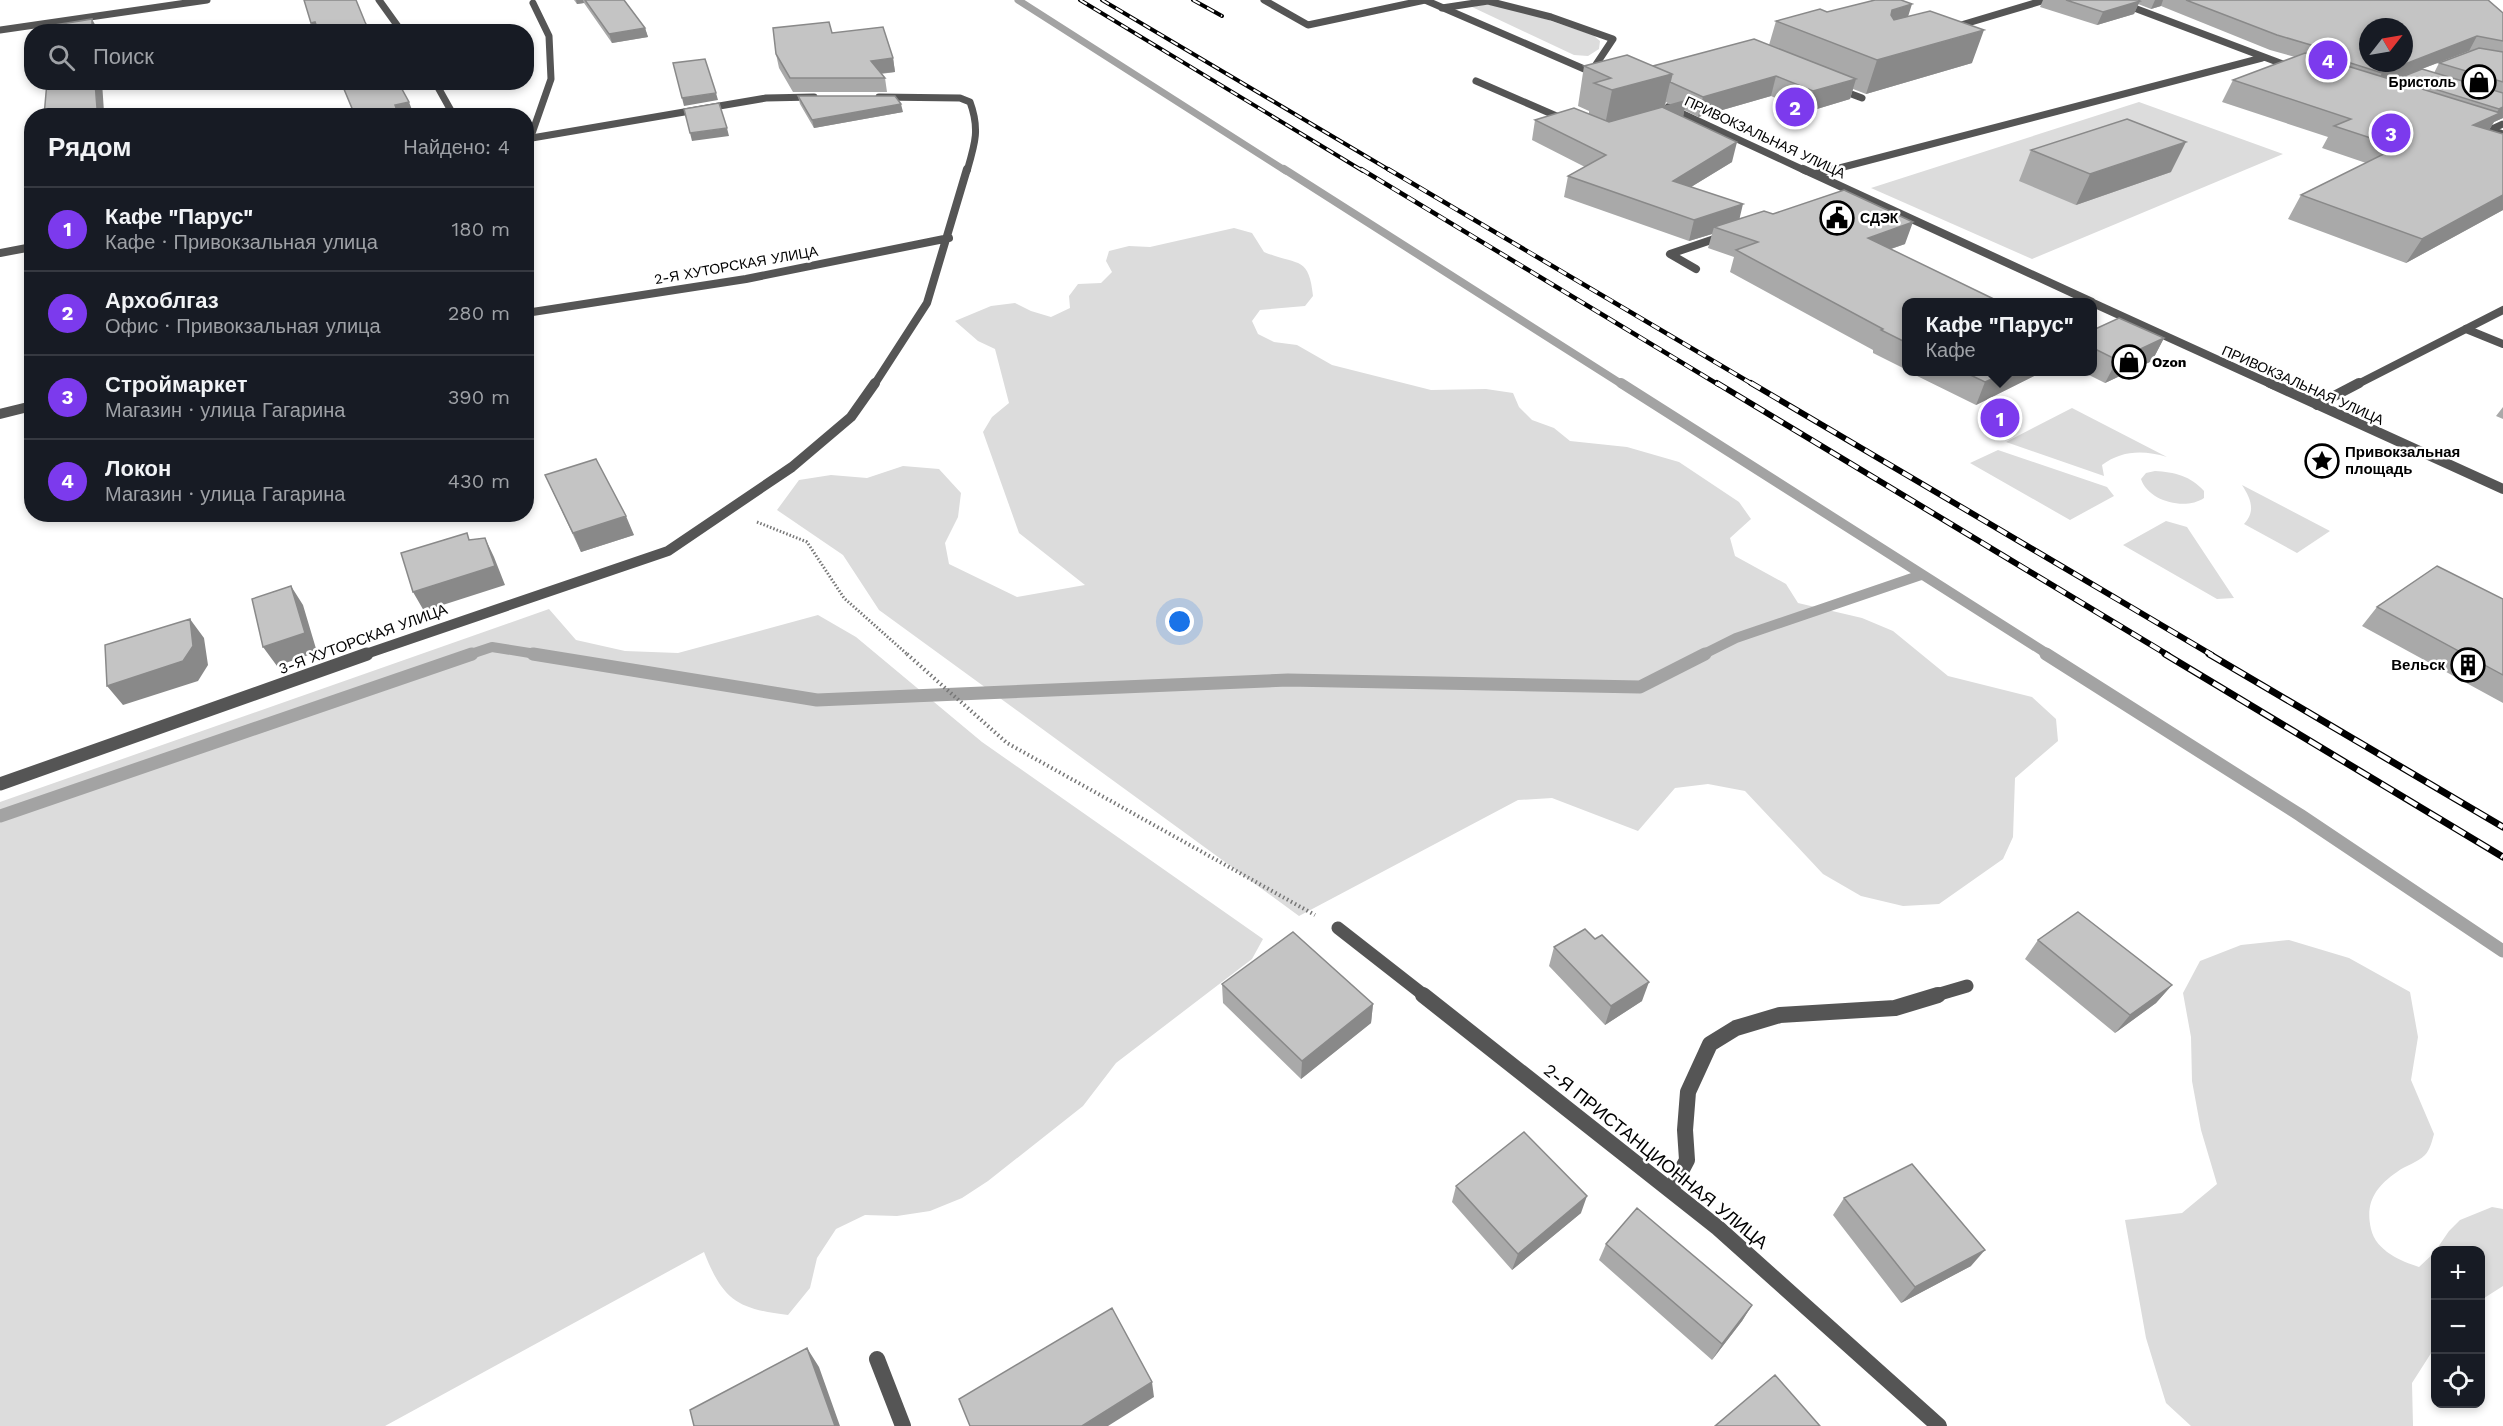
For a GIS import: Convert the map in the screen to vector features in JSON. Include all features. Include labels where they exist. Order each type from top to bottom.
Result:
[{"type":"street","points":[[41,24],[207,0]]},
{"type":"street","points":[[379,0],[396,24]]},
{"type":"street","points":[[1264,0],[1308,25],[1425,0],[1610,81]]},
{"type":"street","points":[[1943,30],[2045,0]]},
{"type":"street","points":[[2113,0],[2296,69]]},
{"type":"street","points":[[1442,8],[1488,1],[1551,17],[1569,19],[1611,33],[1613,39],[1591,72]]},
{"type":"street","points":[[533,3],[549,36],[551,79],[534,123]]},
{"type":"street","points":[[0,30],[24,27]]},
{"type":"street","points":[[1815,174],[2262,58]]},
{"type":"street","points":[[1476,81],[1572,122]]},
{"type":"street","points":[[1830,85],[1862,99]]},
{"type":"street","points":[[439,90],[450,108]]},
{"type":"street","points":[[534,138],[766,98],[824,97]]},
{"type":"street","name":"3-Я ХУТОРСКАЯ УЛИЦА","points":[[0,784],[502,606],[668,551],[792,467],[851,417],[898,351],[927,303],[949,238],[975,144],[977,120],[970,102],[954,98],[867,97]]},
{"type":"street","name":"ПРИВОКЗАЛЬНАЯ УЛИЦА","points":[[1661,104],[2082,298]]},
{"type":"street","points":[[1673,116],[1682,114]]},
{"type":"street","points":[[2469,123],[2503,134]]},
{"type":"street","points":[[2490,130],[2503,124]]},
{"type":"street","points":[[1845,196],[1856,193]]},
{"type":"street","points":[[1696,269],[1670,254],[1736,232]]},
{"type":"street","name":"2-Я ХУТОРСКАЯ УЛИЦА","points":[[534,312],[746,279],[949,238]]},
{"type":"street","points":[[0,253],[24,248]]},
{"type":"street","name":"ПРИВОКЗАЛЬНАЯ УЛИЦА","points":[[2097,305],[2503,489]]},
{"type":"street","points":[[2317,405],[2503,310]]},
{"type":"street","points":[[2466,329],[2503,344]]},
{"type":"street","points":[[0,414],[24,408]]},
{"type":"street","name":"2-Я ПРИСТАНЦИОННАЯ УЛИЦА","points":[[1338,928],[1735,1243],[1939,1426]]},
{"type":"street","points":[[1671,1190],[1687,1160],[1685,1130],[1688,1092],[1710,1044],[1736,1028],[1780,1016],[1895,1008],[1967,986]]},
{"type":"street","points":[[877,1359],[903,1426]]},
{"type":"path","points":[[729,511],[807,542],[844,598],[1008,743],[1338,928]]},
{"type":"shaded area","points":[[1485,4],[1518,10],[1593,35],[1600,41],[1599,49],[1588,56],[1574,55],[1472,7]]},
{"type":"shaded area","points":[[2139,102],[2283,154],[2032,259],[1871,188]]},
{"type":"shaded area","points":[[1234,228],[1252,233],[1264,252],[1299,264],[1308,274],[1311,283],[1313,296],[1305,306],[1260,310],[1252,321],[1258,334],[1274,342],[1297,345],[1332,365],[1431,390],[1486,389],[1513,393],[1519,407],[1532,420],[1554,428],[1570,441],[1627,447],[1679,462],[1739,502],[1751,519],[1730,538],[1735,556],[1786,584],[1798,603],[1862,618],[1893,631],[1948,676],[2032,697],[2056,719],[2058,741],[2015,778],[2013,837],[2003,859],[1939,904],[1903,906],[1861,896],[1823,874],[1745,791],[1708,784],[1675,788],[1638,831],[1552,798],[1518,800],[1299,916],[879,610],[843,555],[777,510],[799,480],[831,475],[867,478],[903,466],[939,469],[961,493],[958,517],[945,543],[949,564],[1017,597],[1085,585],[1019,533],[983,432],[992,417],[1009,403],[995,349],[978,341],[955,321],[991,306],[1015,303],[1051,317],[1070,308],[1069,296],[1078,284],[1101,283],[1112,272],[1106,261],[1109,251],[1129,246],[1150,247]]},
{"type":"shaded area","points":[[2072,408],[2167,457],[2142,452],[2117,456],[2102,465],[2104,476],[2006,442]]},
{"type":"shaded area","points":[[1998,450],[2107,487],[2114,496],[2070,520],[1970,463]]},
{"type":"shaded area","points":[[2169,472],[2188,478],[2204,491],[2204,498],[2196,502],[2178,504],[2159,498],[2145,487],[2141,479],[2146,473]]},
{"type":"shaded area","points":[[2242,485],[2330,531],[2297,553],[2244,524],[2250,514],[2251,505]]},
{"type":"shaded area","points":[[2166,521],[2187,527],[2234,598],[2217,599],[2123,545]]},
{"type":"shaded area","points":[[549,609],[576,640],[625,651],[678,653],[818,615],[856,637],[982,742],[1263,939],[1252,959],[1116,1063],[1083,1106],[988,1181],[962,1198],[930,1211],[897,1216],[865,1215],[836,1229],[817,1258],[810,1288],[788,1315],[756,1309],[734,1299],[718,1281],[704,1252],[385,1426],[0,1426],[0,802]]},
{"type":"shaded area","points":[[2289,940],[2349,958],[2410,992],[2418,1037],[2411,1080],[2434,1134],[2430,1148],[2425,1155],[2397,1172],[2378,1190],[2371,1203],[2369,1220],[2374,1237],[2390,1254],[2419,1267],[2431,1256],[2431,1353],[2412,1383],[2413,1426],[2191,1426],[2166,1403],[2146,1338],[2125,1220],[2182,1213],[2217,1184],[2201,1130],[2192,1081],[2191,1037],[2183,993],[2200,961],[2241,945]]},
{"type":"shaded area","points":[[2492,1207],[2503,1209],[2503,1286],[2485,1297],[2485,1246],[2439,1246],[2460,1220]]},
{"type":"building","points":[[304,0],[356,0],[366,24],[316,24],[315,22],[311,23]]},
{"type":"building","points":[[585,0],[624,0],[645,28],[609,34]]},
{"type":"building","points":[[1875,0],[1901,0],[1912,4],[1892,10],[1891,15],[1894,20],[1930,11],[1984,30],[1877,60],[1776,21],[1820,9],[1827,12]]},
{"type":"building","points":[[2066,0],[2138,0],[2140,1],[2103,12]]},
{"type":"building","points":[[2186,0],[2488,0],[2503,13],[2503,41],[2477,36],[2413,61],[2413,18],[2359,18],[2359,66],[2319,53],[2328,50],[2277,35]]},
{"type":"building","points":[[92,19],[92,24],[61,24]]},
{"type":"building","points":[[829,22],[832,33],[883,27],[893,58],[871,61],[885,78],[790,78],[776,54],[773,28]]},
{"type":"building","points":[[1754,39],[1856,79],[1813,91],[1776,76],[1703,97],[1670,82],[1672,74],[1653,66]]},
{"type":"building","points":[[2479,48],[2503,52],[2503,82],[2439,63]]},
{"type":"building","points":[[2305,53],[2359,70],[2359,72],[2367,72],[2500,113],[2473,125],[2503,134],[2503,195],[2422,239],[2301,195],[2398,147],[2334,126],[2351,119],[2233,80]]},
{"type":"building","points":[[1627,55],[1672,74],[1612,90],[1594,83],[1611,78],[1584,66]]},
{"type":"building","points":[[705,59],[716,93],[682,98],[673,63]]},
{"type":"building","points":[[2422,69],[2503,93],[2503,107],[2499,109],[2399,78]]},
{"type":"building","points":[[46,90],[96,90],[97,108],[45,108]]},
{"type":"building","points":[[344,90],[402,90],[409,102],[395,105],[396,108],[352,108]]},
{"type":"building","points":[[798,96],[895,96],[901,104],[812,120]]},
{"type":"building","points":[[1686,102],[1664,108],[1737,142],[1673,181],[1743,204],[1694,220],[1568,176],[1606,155],[1535,120],[1574,108],[1609,122]]},
{"type":"building","points":[[719,103],[727,128],[690,133],[684,109]]},
{"type":"building","points":[[2127,119],[2186,142],[2090,174],[2031,150]]},
{"type":"building","points":[[1844,190],[1913,222],[1868,238],[1992,298],[1902,298],[1902,340],[1736,250],[1758,242],[1714,227],[1764,211],[1773,214]]},
{"type":"building","points":[[2119,318],[2164,338],[2117,360],[2097,350],[2097,328]]},
{"type":"building","points":[[1972,376],[1999,376],[1985,382]]},
{"type":"building","points":[[596,459],[626,516],[573,533],[545,475]]},
{"type":"building","points":[[467,533],[469,540],[485,538],[495,566],[413,592],[401,553]]},
{"type":"building","points":[[2437,566],[2503,599],[2503,675],[2377,607]]},
{"type":"building","points":[[291,586],[305,633],[263,647],[252,599]]},
{"type":"building","points":[[190,619],[193,646],[183,661],[107,686],[105,645]]},
{"type":"building","points":[[2078,912],[2172,985],[2130,1015],[2038,940]]},
{"type":"building","points":[[1585,929],[1595,939],[1602,935],[1649,982],[1611,1006],[1554,947]]},
{"type":"building","points":[[1293,932],[1373,1004],[1302,1061],[1222,984]]},
{"type":"building","points":[[1524,1132],[1587,1196],[1518,1254],[1456,1186]]},
{"type":"building","points":[[1912,1164],[1985,1250],[1915,1287],[1844,1198]]},
{"type":"building","points":[[1637,1208],[1752,1305],[1722,1344],[1606,1244]]},
{"type":"building","points":[[1112,1308],[1152,1382],[1082,1426],[970,1426],[959,1399]]},
{"type":"building","points":[[807,1348],[835,1426],[694,1426],[690,1410]]},
{"type":"building","points":[[1775,1375],[1820,1426],[1715,1426]]},
{"type":"waterway","points":[[1018,0],[1286,171]]},
{"type":"waterway","points":[[1284,169],[1623,385]]},
{"type":"waterway","points":[[1621,383],[2049,655]]},
{"type":"waterway","points":[[1702,655],[1736,638],[1921,575]]},
{"type":"waterway","points":[[468,655],[492,647],[542,655]]},
{"type":"waterway","points":[[0,816],[472,654]]},
{"type":"waterway","points":[[533,654],[817,700],[1288,680],[1640,687],[1705,654]]},
{"type":"waterway","points":[[2046,654],[2300,815],[2503,951]]},
{"type":"railway","points":[[1080,0],[1363,171]]},
{"type":"railway","points":[[1102,0],[1391,171]]},
{"type":"railway","points":[[1193,0],[1222,16]]},
{"type":"railway","points":[[1361,169],[1719,385]]},
{"type":"railway","points":[[1388,169],[1754,385]]},
{"type":"railway","points":[[1717,383],[2168,655]]},
{"type":"railway","points":[[1751,383],[2212,655]]},
{"type":"railway","points":[[2165,654],[2503,857]]},
{"type":"railway","points":[[2209,654],[2503,827]]},
{"type":"place","name":"Локон","points":[[2328,60]]},
{"type":"place","name":"Бристоль","points":[[2479,82]]},
{"type":"place","name":"Архоблгаз","points":[[1795,107]]},
{"type":"place","name":"Строймаркет","points":[[2391,133]]},
{"type":"place","name":"СДЭК","points":[[1837,218]]},
{"type":"place","name":"Ozon","points":[[2129,362]]},
{"type":"place","name":"Кафе \"Парус\"","points":[[2000,418]]},
{"type":"place","name":"Привокзальная площадь","points":[[2322,461]]},
{"type":"place","name":"Вельск","points":[[2468,665]]}]
